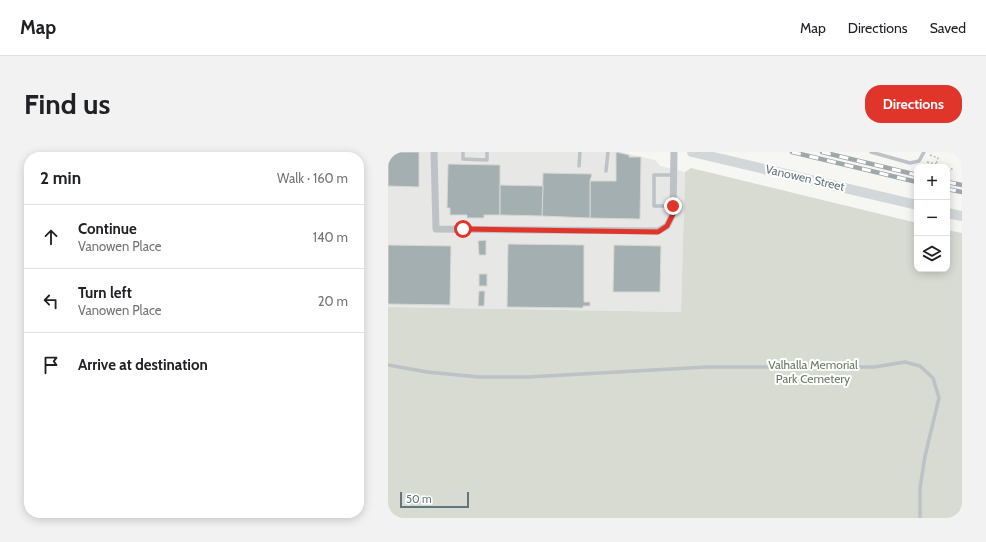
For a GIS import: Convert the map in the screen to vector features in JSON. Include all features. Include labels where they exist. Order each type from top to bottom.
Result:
[{"type":"main road","name":"Vanowen Street","points":[[692,152],[914,204]]},
{"type":"main road","points":[[950,213],[962,216]]},
{"type":"street","points":[[434,152],[436,228],[658,232],[667,226],[673,214],[674,152]]},
{"type":"lane","points":[[463,152],[462,159],[488,160],[487,152]]},
{"type":"lane","points":[[579,166],[580,152]]},
{"type":"lane","points":[[606,171],[608,152]]},
{"type":"lane","points":[[871,152],[910,163],[915,163],[921,159],[925,153]]},
{"type":"lane","points":[[673,175],[654,175],[654,206],[673,206]]},
{"type":"lane","points":[[388,365],[427,372],[479,377],[528,377],[707,367],[874,367],[905,362],[920,366],[933,378],[939,398],[925,456],[920,488],[920,518]]},
{"type":"path","points":[[925,153],[938,158],[936,164],[927,162],[926,164]]},
{"type":"shaded area","points":[[388,152],[621,152],[655,160],[660,166],[685,172],[681,312],[388,307]]},
{"type":"green space","name":"Valhalla Memorial Park Cemetery","points":[[691,168],[914,222],[914,272],[950,272],[950,231],[962,233],[962,518],[388,518],[388,307],[681,312],[685,172]]},
{"type":"building","points":[[388,152],[419,152],[419,187],[388,186]]},
{"type":"building","points":[[616,152],[629,155],[629,157],[641,157],[640,219],[590,218],[590,181],[616,181]]},
{"type":"building","points":[[448,164],[500,165],[500,215],[484,215],[484,218],[467,218],[467,215],[450,215],[450,208],[447,208]]},
{"type":"building","points":[[543,173],[592,174],[590,181],[590,218],[542,216]]},
{"type":"building","points":[[500,185],[543,186],[542,216],[500,215]]},
{"type":"building","points":[[486,240],[486,255],[479,255],[478,241]]},
{"type":"building","points":[[508,244],[584,245],[584,302],[590,302],[590,306],[583,306],[583,308],[507,307]]},
{"type":"building","points":[[388,245],[451,246],[450,305],[388,304]]},
{"type":"building","points":[[614,245],[661,246],[660,292],[613,292]]},
{"type":"building","points":[[479,274],[487,274],[487,286],[479,286]]},
{"type":"building","points":[[479,291],[485,291],[484,306],[478,306]]},
{"type":"railway","points":[[792,152],[914,181]]},
{"type":"railway","points":[[822,152],[914,174]]},
{"type":"railway","points":[[950,183],[962,185]]},
{"type":"railway","points":[[950,190],[962,192]]},
{"type":"route","points":[[463,229],[658,232],[667,226],[673,214],[673,206]]}]
